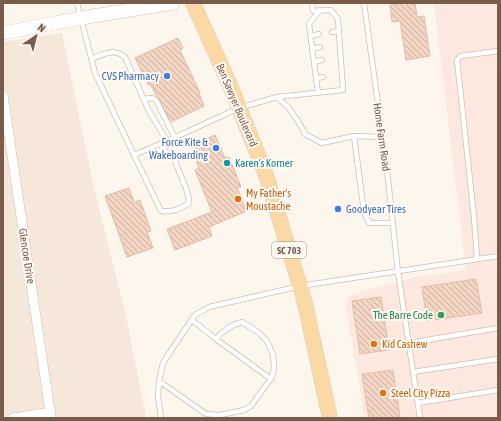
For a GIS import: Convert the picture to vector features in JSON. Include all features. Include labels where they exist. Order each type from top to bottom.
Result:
[{"type":"main road","name":"Ben Sawyer Boulevard","points":[[192,3],[239,108],[266,175],[300,286],[330,418]]},
{"type":"street","points":[[3,33],[81,18],[173,3]]},
{"type":"street","name":"Glencoe Drive","points":[[3,95],[51,415]]},
{"type":"street","points":[[13,418],[51,415]]},
{"type":"lane","points":[[77,3],[91,59],[95,73],[161,211],[168,212],[178,210],[188,204],[189,199],[187,191],[167,141],[149,111],[125,57],[118,52],[109,52],[91,59]]},
{"type":"lane","points":[[134,154],[175,138],[239,108],[277,97],[343,90],[338,57],[340,44],[338,19],[330,10],[313,11],[312,3]]},
{"type":"lane","name":"Home Farm Road","points":[[364,3],[398,272],[420,418]]},
{"type":"lane","points":[[318,93],[309,24],[320,10]]},
{"type":"lane","points":[[332,32],[339,31]]},
{"type":"lane","points":[[311,36],[319,34]]},
{"type":"lane","points":[[334,44],[340,44]]},
{"type":"lane","points":[[312,49],[320,47]]},
{"type":"lane","points":[[477,260],[474,217],[457,60],[461,56],[498,51]]},
{"type":"lane","points":[[314,62],[322,60]]},
{"type":"lane","points":[[316,78],[324,77]]},
{"type":"lane","points":[[277,97],[288,107],[305,134],[322,143],[354,136],[382,137]]},
{"type":"lane","points":[[143,99],[152,98],[156,100],[175,138]]},
{"type":"lane","points":[[354,136],[364,212],[369,223],[393,223]]},
{"type":"lane","points":[[161,418],[158,396],[159,381],[163,363],[196,315],[209,307],[300,286],[498,256]]},
{"type":"lane","points":[[192,320],[271,379]]},
{"type":"lane","points":[[159,381],[206,414],[220,415],[244,410],[251,406],[271,379],[274,367],[273,355],[267,341],[258,332],[242,322],[233,325],[221,333],[216,339]]},
{"type":"lane","points":[[409,343],[498,328]]},
{"type":"lane","points":[[413,372],[498,359]]},
{"type":"lane","points":[[418,403],[498,390]]},
{"type":"shaded area","points":[[434,3],[498,3],[498,418],[365,418],[346,308],[346,300],[352,294],[419,276],[466,270]]},
{"type":"shaded area","points":[[62,33],[93,184],[127,321],[146,418],[3,418],[3,42]]},
{"type":"building","points":[[415,3],[417,17],[424,16],[430,56],[406,60],[400,21],[392,22],[390,5]]},
{"type":"building","name":"CVS Pharmacy","points":[[178,38],[183,48],[180,50],[200,93],[204,106],[171,122],[150,84],[148,85],[135,58]]},
{"type":"building","points":[[215,135],[225,158],[229,157],[241,187],[237,188],[247,211],[209,227],[212,236],[175,250],[167,229],[212,212],[195,170],[199,168],[191,145]]},
{"type":"building","points":[[129,188],[134,202],[140,200],[151,231],[147,232],[153,248],[127,257],[105,196]]},
{"type":"building","points":[[476,279],[482,313],[427,321],[422,287]]},
{"type":"building","points":[[381,297],[389,350],[360,354],[352,301]]},
{"type":"building","points":[[393,370],[400,418],[369,418],[362,374]]},
{"type":"place","name":"CVS Pharmacy","points":[[167,76]]},
{"type":"place","name":"Force Kite & Wakeboarding","points":[[216,148]]},
{"type":"place","name":"Karen's Korner","points":[[227,163]]},
{"type":"place","name":"My Father's Moustache","points":[[238,199]]},
{"type":"place","name":"Goodyear Tires","points":[[338,209]]},
{"type":"place","name":"The Barre Code","points":[[441,315]]},
{"type":"place","name":"Kid Cashew","points":[[374,344]]},
{"type":"place","name":"Steel City Pizza","points":[[383,393]]}]
